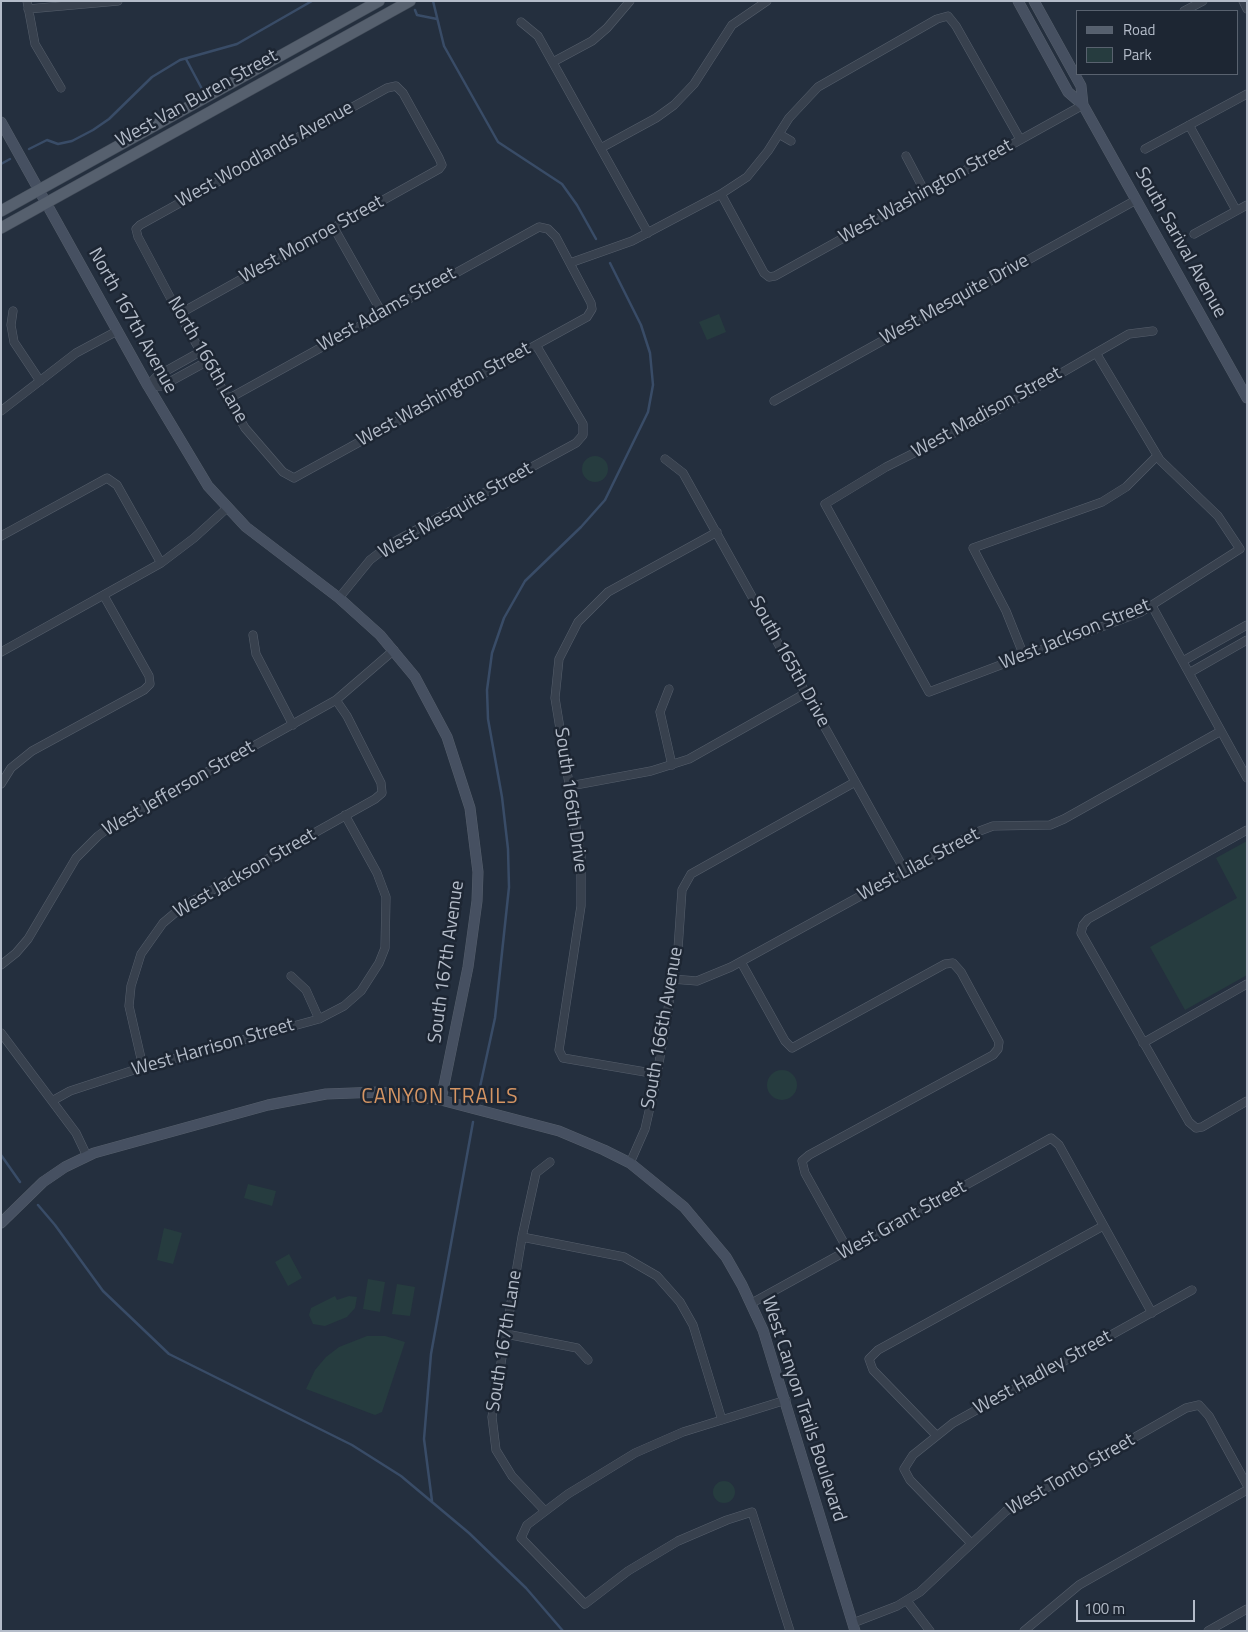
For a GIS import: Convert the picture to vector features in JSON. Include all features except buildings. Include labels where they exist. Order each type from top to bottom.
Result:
[{"type":"main road","name":"West Van Buren Street","points":[[1,211],[379,1]]},
{"type":"main road","name":"West Van Buren Street","points":[[1,228],[410,1]]},
{"type":"street","points":[[61,88],[35,44],[28,5],[118,1]]},
{"type":"street","points":[[553,62],[592,41],[612,23],[630,1]]},
{"type":"street","points":[[601,148],[656,118],[674,105],[694,84],[732,25],[767,1]]},
{"type":"street","name":"South Sarival Avenue","points":[[1018,1],[1068,92],[1083,105],[1247,398]]},
{"type":"street","name":"South Sarival Avenue","points":[[1034,1],[1081,86],[1083,105]]},
{"type":"street","points":[[1186,10],[1203,1]]},
{"type":"street","points":[[1243,1],[1247,8]]},
{"type":"street","points":[[570,263],[648,233],[721,194],[747,177],[790,118],[818,87],[937,19],[948,16],[956,26],[1020,139]]},
{"type":"street","points":[[521,22],[538,36],[648,233]]},
{"type":"street","name":"West Monroe Street","points":[[179,314],[439,169],[442,165],[402,93],[396,86]]},
{"type":"street","name":"West Woodlands Avenue","points":[[136,229],[387,88],[396,86]]},
{"type":"street","points":[[1145,149],[1247,94]]},
{"type":"street","name":"West Washington Street","points":[[721,194],[769,277],[1083,105]]},
{"type":"street","name":"North 167th Avenue","points":[[1,122],[189,456],[208,486],[246,527]]},
{"type":"street","points":[[1189,125],[1236,210]]},
{"type":"street","points":[[780,134],[790,141]]},
{"type":"street","points":[[906,156],[925,192]]},
{"type":"street","name":"West Mesquite Drive","points":[[774,401],[1136,200]]},
{"type":"street","points":[[1194,234],[1247,205]]},
{"type":"street","name":"West Adams Street","points":[[228,399],[539,226],[548,229],[556,237],[570,263]]},
{"type":"street","points":[[334,228],[382,313]]},
{"type":"street","name":"North 166th Lane","points":[[136,229],[138,237],[179,314],[245,428],[283,472],[294,478]]},
{"type":"street","name":"West Washington Street","points":[[294,478],[587,317],[592,309],[591,303],[570,263]]},
{"type":"street","points":[[13,311],[11,325],[14,342],[40,381]]},
{"type":"street","points":[[1,411],[87,346],[118,331]]},
{"type":"street","name":"West Madison Street","points":[[929,692],[825,504],[886,467],[982,419],[1129,334],[1153,331]]},
{"type":"street","name":"West Mesquite Street","points":[[339,598],[370,560],[392,543],[576,443],[583,435],[583,424],[536,345]]},
{"type":"street","points":[[148,386],[157,376],[200,352]]},
{"type":"street","points":[[1024,656],[1006,611],[973,548],[1102,502],[1126,487],[1157,456],[1096,353]]},
{"type":"street","points":[[148,386],[162,386],[206,362]]},
{"type":"street","name":"West Jackson Street","points":[[929,692],[1152,606],[1240,549],[1218,516],[1157,456]]},
{"type":"street","name":"South 165th Drive","points":[[665,459],[683,473],[905,871]]},
{"type":"street","points":[[1,536],[107,478],[116,485],[161,562]]},
{"type":"street","points":[[1,652],[104,596],[161,562],[194,538],[227,508]]},
{"type":"street","name":"South 167th Avenue","points":[[246,527],[339,598],[394,650],[415,677],[430,702],[454,753],[470,808],[478,872],[477,902],[468,968],[441,1100]]},
{"type":"street","name":"South 166th Drive","points":[[657,1074],[563,1058],[559,1050],[581,906],[581,857],[555,698],[559,659],[578,622],[608,592],[717,532]]},
{"type":"street","points":[[1,784],[11,768],[32,751],[144,690],[150,684],[149,676],[104,596]]},
{"type":"street","points":[[1152,606],[1247,778]]},
{"type":"street","points":[[1182,661],[1247,625]]},
{"type":"street","points":[[253,635],[256,654],[293,725]]},
{"type":"street","points":[[1189,672],[1247,640]]},
{"type":"street","name":"West Jefferson Street","points":[[1,965],[16,953],[28,939],[76,858],[98,836],[114,824],[336,700],[394,650]]},
{"type":"street","points":[[669,689],[660,712],[672,765]]},
{"type":"street","points":[[570,786],[651,771],[689,759],[806,693]]},
{"type":"street","name":"West Jackson Street","points":[[143,1067],[129,1006],[131,986],[140,954],[163,923],[182,907],[382,793],[377,775],[347,716],[336,700]]},
{"type":"street","name":"West Lilac Street","points":[[672,979],[697,981],[741,962],[948,846],[994,826],[1050,825],[1064,819],[1221,731]]},
{"type":"street","name":"South 166th Avenue","points":[[630,1163],[645,1128],[657,1074],[678,949],[682,890],[691,874],[855,782]]},
{"type":"street","name":"West Harrison Street","points":[[52,1101],[70,1091],[143,1067],[319,1019],[344,1006],[367,984],[379,963],[384,948],[386,897],[377,873],[345,815]]},
{"type":"street","points":[[1247,830],[1088,919],[1083,925],[1081,933],[1189,1122],[1196,1128],[1247,1101]]},
{"type":"street","points":[[741,962],[785,1041],[792,1048],[945,964],[953,963],[961,972],[999,1042],[998,1049],[993,1055],[809,1155],[802,1161],[806,1173],[848,1252]]},
{"type":"street","points":[[291,976],[306,990],[319,1019]]},
{"type":"street","points":[[1143,1043],[1247,984]]},
{"type":"street","points":[[1,1033],[76,1133],[87,1156]]},
{"type":"street","name":"West Canyon Trails Boulevard","points":[[1,1223],[30,1194],[54,1174],[87,1156],[192,1125],[297,1098],[326,1094],[380,1092],[441,1100],[559,1131],[630,1163],[662,1188],[696,1219],[733,1268],[752,1303],[761,1324],[786,1400],[854,1627]]},
{"type":"street","name":"West Grant Street","points":[[752,1303],[848,1252],[1051,1138],[1059,1145],[1103,1226]]},
{"type":"street","name":"South 167th Lane","points":[[545,1511],[512,1476],[496,1450],[492,1417],[522,1238],[536,1173],[550,1162]]},
{"type":"street","points":[[936,1435],[873,1370],[869,1359],[878,1350],[1103,1226],[1152,1312]]},
{"type":"street","points":[[522,1238],[624,1257],[657,1276],[680,1302],[693,1325],[722,1420]]},
{"type":"street","name":"West Hadley Street","points":[[971,1543],[910,1480],[904,1469],[913,1455],[953,1423],[1192,1290]]},
{"type":"street","points":[[506,1334],[577,1348],[588,1360]]},
{"type":"street","points":[[786,1400],[683,1432],[635,1453],[592,1478],[545,1511],[527,1525],[521,1538],[585,1604],[628,1571],[678,1542],[727,1520],[752,1512],[790,1631]]},
{"type":"street","name":"West Tonto Street","points":[[854,1627],[907,1601],[938,1577],[1006,1511],[1186,1408],[1199,1405],[1209,1416],[1247,1485]]},
{"type":"street","points":[[1024,1631],[1080,1585],[1247,1490]]},
{"type":"street","points":[[907,1601],[930,1631]]},
{"type":"street","points":[[1208,1631],[1247,1609]]},
{"type":"green space","points":[[719,314],[726,332],[707,340],[699,322]]},
{"type":"green space","points":[[595,456],[604,460],[608,469],[604,478],[595,482],[586,478],[582,469],[586,460]]},
{"type":"green space","points":[[1247,841],[1247,975],[1185,1010],[1150,947],[1237,898],[1216,858]]},
{"type":"green space","points":[[782,1070],[792,1075],[797,1085],[792,1095],[782,1100],[772,1095],[767,1085],[772,1075]]},
{"type":"green space","points":[[248,1184],[276,1191],[272,1206],[244,1198]]},
{"type":"green space","points":[[164,1228],[182,1233],[173,1264],[157,1260]]},
{"type":"green space","points":[[289,1254],[302,1278],[288,1286],[275,1262]]},
{"type":"green space","points":[[368,1279],[385,1282],[380,1312],[363,1309]]},
{"type":"green space","points":[[397,1284],[415,1287],[410,1316],[392,1314]]},
{"type":"green space","points":[[335,1296],[337,1300],[349,1296],[357,1297],[355,1308],[347,1317],[325,1326],[313,1324],[309,1315],[311,1308]]},
{"type":"green space","points":[[367,1336],[385,1336],[405,1342],[382,1412],[375,1415],[306,1389],[315,1370],[326,1357],[339,1347]]},
{"type":"green space","points":[[724,1481],[732,1484],[735,1492],[732,1500],[724,1503],[716,1500],[713,1492],[716,1484]]},
{"type":"waterway","points":[[29,149],[47,140],[58,144],[72,141],[109,119],[152,77],[180,60],[237,44],[312,1]]},
{"type":"waterway","points":[[433,1],[444,46],[498,142],[562,184],[577,205],[596,239]]},
{"type":"waterway","points":[[415,10],[417,15],[437,19]]},
{"type":"waterway","points":[[186,59],[202,89]]},
{"type":"waterway","points":[[1,164],[10,159]]},
{"type":"waterway","points":[[478,1096],[495,1018],[509,887],[508,849],[502,797],[488,719],[487,690],[492,653],[504,618],[525,581],[581,527],[605,500],[648,412],[653,385],[650,353],[641,325],[610,263]]},
{"type":"waterway","points":[[432,1501],[424,1439],[431,1354],[473,1122]]},
{"type":"waterway","points":[[1,1155],[20,1182]]},
{"type":"waterway","points":[[38,1205],[55,1225],[103,1291],[169,1354],[352,1445],[401,1476],[469,1533],[526,1588],[563,1631]]},
{"type":"district","name":"CANYON TRAILS","points":[[440,1098]]}]
